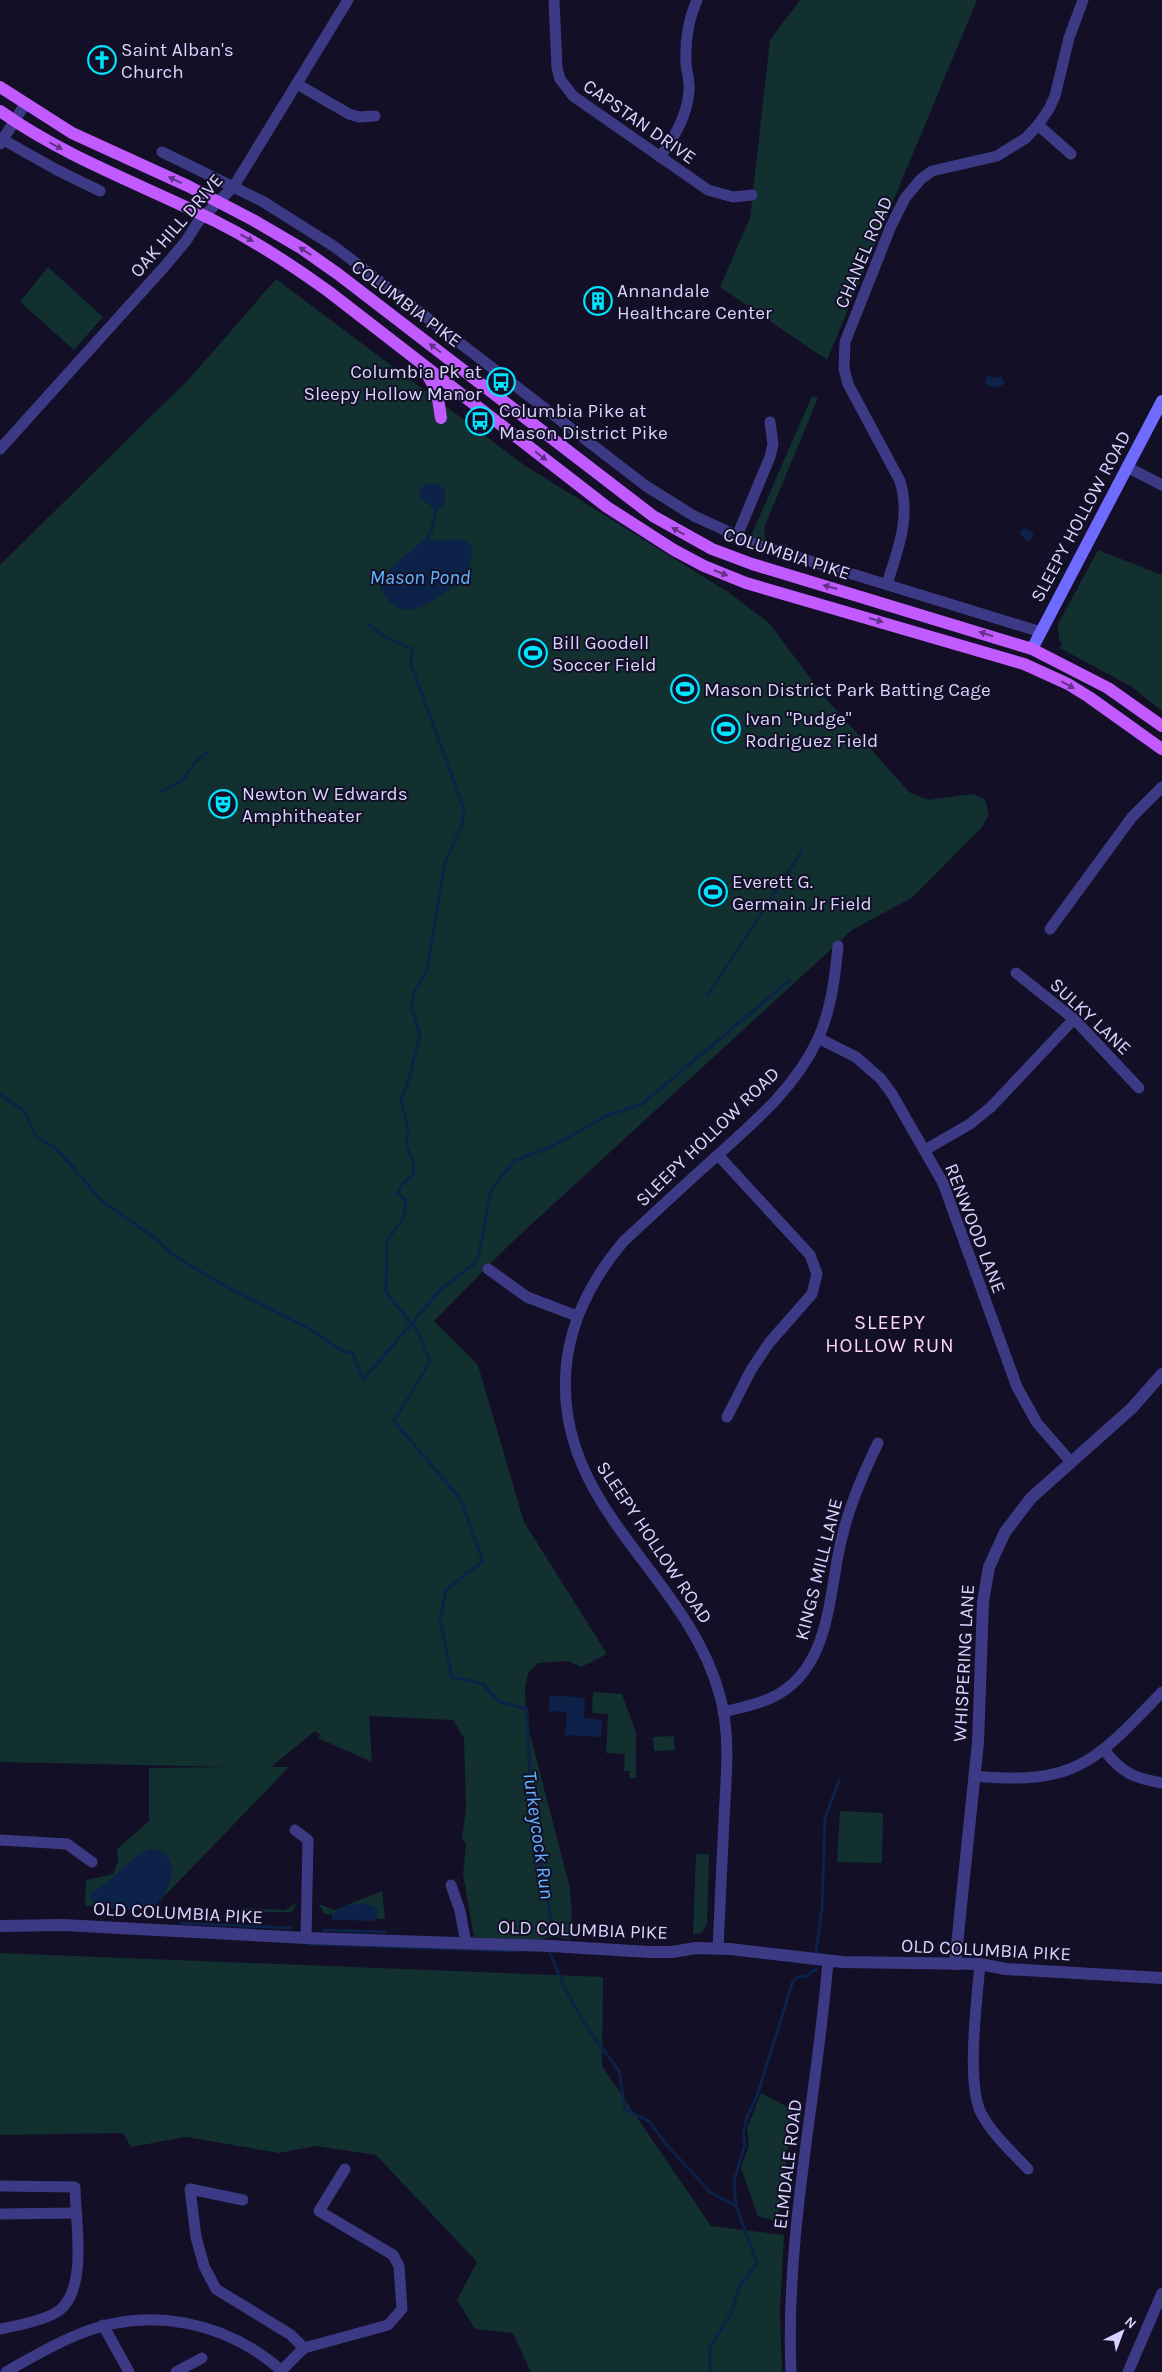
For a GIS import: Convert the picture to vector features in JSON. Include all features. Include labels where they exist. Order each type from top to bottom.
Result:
[{"type":"main road","name":"COLUMBIA PIKE","points":[[0,86],[72,133],[188,186],[283,237],[338,274],[617,491],[681,533],[712,549],[752,564],[1032,649],[1108,688],[1162,726]]},
{"type":"main road","name":"COLUMBIA PIKE","points":[[0,111],[86,162],[203,216],[262,246],[300,271],[607,508],[651,537],[704,566],[746,583],[1024,664],[1068,684],[1162,749]]},
{"type":"main road","points":[[417,360],[432,380],[437,392],[441,418]]},
{"type":"main road","name":"SLEEPY HOLLOW ROAD","points":[[1032,649],[1162,401]]},
{"type":"main road","points":[[1024,664],[1032,649]]},
{"type":"street","name":"OAK HILL DRIVE","points":[[0,449],[165,266],[186,241],[203,216],[234,186],[348,0]]},
{"type":"street","name":"CAPSTAN DRIVE","points":[[554,0],[557,68],[565,88],[573,96],[714,192],[732,197],[752,196]]},
{"type":"street","points":[[660,156],[681,124],[686,108],[689,85],[686,52],[687,35],[697,0]]},
{"type":"street","name":"CHANEL ROAD","points":[[887,584],[904,525],[904,494],[900,481],[848,384],[844,369],[845,342],[852,320],[891,226],[911,189],[921,179],[940,168],[981,161],[997,156],[1019,143],[1038,125],[1049,109],[1054,96],[1068,38],[1083,0]]},
{"type":"street","points":[[297,84],[349,114],[359,117],[375,116]]},
{"type":"street","points":[[25,104],[1,141],[100,191]]},
{"type":"street","points":[[1038,125],[1071,154]]},
{"type":"street","points":[[162,152],[234,186],[295,221],[335,247],[646,486],[694,516],[755,544],[1041,632]]},
{"type":"street","points":[[737,536],[770,457],[773,444],[770,422]]},
{"type":"street","points":[[1127,467],[1162,485]]},
{"type":"street","points":[[1050,929],[1132,817],[1162,787]]},
{"type":"street","points":[[818,1038],[832,994],[838,946]]},
{"type":"street","name":"SULKY LANE","points":[[1016,974],[1074,1019],[1139,1088]]},
{"type":"street","points":[[925,1150],[970,1124],[990,1107],[1074,1019]]},
{"type":"street","name":"RENWOOD LANE","points":[[818,1038],[856,1057],[881,1079],[892,1094],[943,1183],[954,1208],[1017,1387],[1037,1423],[1072,1462]]},
{"type":"street","name":"SLEEPY HOLLOW ROAD","points":[[718,1949],[727,1755],[723,1712],[711,1668],[700,1644],[684,1618],[604,1507],[582,1467],[568,1424],[565,1382],[567,1360],[577,1316],[592,1283],[623,1242],[772,1104],[790,1085],[818,1038]]},
{"type":"street","points":[[718,1155],[810,1255],[816,1274],[812,1294],[769,1343],[751,1370],[727,1417]]},
{"type":"street","points":[[488,1269],[527,1297],[577,1316]]},
{"type":"street","name":"WHISPERING LANE","points":[[955,1964],[978,1742],[983,1602],[989,1567],[1005,1532],[1015,1516],[1031,1498],[1132,1408],[1162,1374]]},
{"type":"street","name":"KINGS MILL LANE","points":[[723,1712],[773,1698],[789,1688],[810,1665],[823,1635],[845,1524],[856,1489],[878,1443]]},
{"type":"street","points":[[975,1776],[1010,1779],[1049,1776],[1081,1764],[1104,1750],[1162,1692]]},
{"type":"street","points":[[1104,1750],[1116,1765],[1126,1773],[1138,1778],[1162,1783]]},
{"type":"street","points":[[295,1830],[308,1840],[306,1938]]},
{"type":"street","points":[[0,1840],[67,1844],[92,1862]]},
{"type":"street","points":[[451,1885],[462,1917],[466,1943]]},
{"type":"street","name":"OLD COLUMBIA PIKE","points":[[0,1926],[63,1925],[306,1938],[657,1952],[672,1952],[696,1948],[766,1952],[828,1961],[980,1964],[1006,1969],[1162,1978]]},
{"type":"street","name":"ELMDALE ROAD","points":[[791,2372],[792,2276],[828,1961]]},
{"type":"street","points":[[980,1964],[973,2074],[976,2100],[988,2125],[1028,2169]]},
{"type":"street","points":[[6,2372],[76,2335],[103,2326],[149,2319],[190,2323],[235,2339],[257,2351],[282,2371],[304,2348],[388,2325],[402,2310],[398,2266],[393,2255],[319,2211],[345,2169]]},
{"type":"street","points":[[0,2186],[75,2187],[77,2279],[71,2296],[61,2309],[32,2322],[0,2329]]},
{"type":"street","points":[[243,2200],[190,2189],[196,2237],[204,2266],[216,2289],[291,2335],[304,2348]]},
{"type":"street","points":[[0,2214],[75,2213]]},
{"type":"street","points":[[1128,2372],[1162,2294]]},
{"type":"street","points":[[103,2326],[129,2372]]},
{"type":"street","points":[[176,2372],[202,2358]]},
{"type":"green space","points":[[800,0],[977,0],[827,360],[720,287],[750,218],[770,40]]},
{"type":"green space","points":[[48,267],[103,317],[74,350],[20,302]]},
{"type":"green space","points":[[276,279],[524,465],[728,592],[769,623],[823,695],[909,792],[928,800],[972,794],[985,799],[989,814],[982,827],[913,897],[852,930],[510,1244],[434,1321],[478,1365],[524,1522],[607,1654],[581,1667],[568,1661],[538,1663],[528,1673],[525,1687],[526,1719],[569,1884],[572,1913],[570,1940],[554,1936],[535,1941],[474,1937],[463,1874],[466,1844],[462,1838],[466,1809],[464,1738],[453,1720],[369,1716],[372,1762],[318,1738],[320,1735],[315,1731],[271,1767],[289,1767],[153,1908],[85,1906],[86,1880],[113,1874],[118,1861],[117,1849],[149,1821],[149,1768],[231,1767],[0,1762],[0,565],[190,378]]},
{"type":"green space","points":[[812,396],[818,398],[764,528],[765,538],[770,545],[751,536]]},
{"type":"green space","points":[[1098,550],[1162,575],[1162,711],[1132,687],[1060,648],[1062,644],[1059,640],[1058,624]]},
{"type":"green space","points":[[593,1692],[622,1694],[636,1732],[636,1778],[629,1778],[630,1771],[624,1771],[625,1754],[606,1753],[608,1714],[592,1713]]},
{"type":"green space","points":[[674,1736],[675,1750],[654,1751],[653,1737]]},
{"type":"green space","points":[[840,1811],[883,1813],[882,1863],[837,1862]]},
{"type":"green space","points":[[696,1854],[709,1854],[707,1924],[702,1932],[693,1935]]},
{"type":"green space","points":[[382,1891],[385,1919],[324,1914],[319,1904],[335,1910]]},
{"type":"green space","points":[[297,1903],[292,1912],[241,1912],[241,1908],[285,1910]]},
{"type":"green space","points":[[0,1953],[603,1977],[602,2066],[711,2226],[784,2235],[780,2310],[782,2372],[531,2372],[513,2333],[475,2329],[457,2300],[477,2262],[376,2155],[316,2146],[279,2153],[186,2137],[131,2147],[123,2133],[0,2135]]},
{"type":"green space","points":[[761,2093],[793,2110],[778,2222],[758,2216],[741,2168],[749,2145],[747,2128]]},
{"type":"water","points":[[988,376],[995,378],[1001,376],[1005,383],[998,387],[992,387],[985,383]]},
{"type":"water","points":[[432,483],[441,486],[446,492],[444,505],[436,510],[419,497],[422,486]]},
{"type":"water","points":[[1024,528],[1034,533],[1030,542],[1021,536],[1020,532]]},
{"type":"water","name":"Mason Pond","points":[[429,536],[432,540],[453,539],[469,543],[472,553],[470,563],[454,585],[442,595],[418,608],[408,610],[399,608],[384,596],[380,583],[395,564]]},
{"type":"water","points":[[550,1695],[585,1698],[584,1718],[602,1720],[601,1737],[565,1735],[567,1712],[549,1711]]},
{"type":"water","points":[[150,1849],[161,1851],[168,1857],[171,1866],[169,1886],[158,1904],[146,1910],[119,1909],[100,1906],[91,1899],[92,1892],[110,1880],[136,1856]]},
{"type":"water","points":[[365,1903],[376,1908],[378,1916],[375,1921],[332,1920],[332,1915],[344,1906]]},
{"type":"waterway","points":[[428,536],[431,533],[436,510]]},
{"type":"waterway","name":"Turkeycock Run","points":[[368,624],[385,637],[412,649],[411,664],[464,809],[462,825],[444,866],[427,971],[414,992],[411,1007],[420,1034],[409,1079],[401,1099],[408,1130],[406,1145],[413,1161],[414,1174],[402,1185],[398,1193],[406,1201],[404,1217],[387,1241],[386,1292],[419,1333],[430,1362],[394,1421],[461,1500],[483,1561],[446,1590],[440,1620],[452,1677],[483,1684],[498,1701],[527,1709],[531,1808],[554,1936]]},
{"type":"waterway","points":[[160,792],[183,780],[196,761],[207,753]]},
{"type":"waterway","points":[[708,995],[802,851]]},
{"type":"waterway","points":[[0,1094],[25,1112],[36,1137],[57,1149],[102,1201],[158,1240],[170,1253],[223,1285],[310,1329],[344,1352],[352,1352],[363,1380],[440,1290],[475,1263],[479,1254],[491,1190],[514,1161],[553,1146],[606,1116],[642,1104],[790,980]]},
{"type":"waterway","name":"Turkeycock Run","points":[[816,1952],[822,1908],[825,1818],[839,1781]]},
{"type":"waterway","points":[[180,1923],[291,1928]]},
{"type":"waterway","points":[[324,1930],[385,1932]]},
{"type":"waterway","points":[[308,1944],[520,1951]]},
{"type":"waterway","name":"Turkeycock Run","points":[[550,1953],[565,1989],[588,2029],[619,2071],[625,2109],[649,2121],[664,2142],[711,2193],[736,2206]]},
{"type":"waterway","name":"Turkeycock Run","points":[[710,2372],[710,2347],[731,2314],[739,2287],[757,2263],[736,2206],[734,2181],[745,2144],[743,2133],[747,2117],[757,2096],[793,1981],[798,1977],[808,1976],[812,1971],[816,1970]]},
{"type":"place","name":"Saint Alban's Church","points":[[102,60]]},
{"type":"place","name":"Annandale Healthcare Center","points":[[598,301]]},
{"type":"place","name":"Columbia Pk at Sleepy Hollow Manor","points":[[501,382]]},
{"type":"place","name":"Columbia Pike at Mason District Pike","points":[[480,421]]},
{"type":"place","name":"Bill Goodell Soccer Field","points":[[533,653]]},
{"type":"place","name":"Mason District Park Batting Cage","points":[[685,689]]},
{"type":"place","name":"Ivan \"Pudge\" Rodriguez Field","points":[[726,729]]},
{"type":"place","name":"Newton W Edwards Amphitheater","points":[[223,804]]},
{"type":"place","name":"Everett G. Germain Jr Field","points":[[713,892]]},
{"type":"district","name":"SLEEPY HOLLOW RUN","points":[[890,1334]]}]
